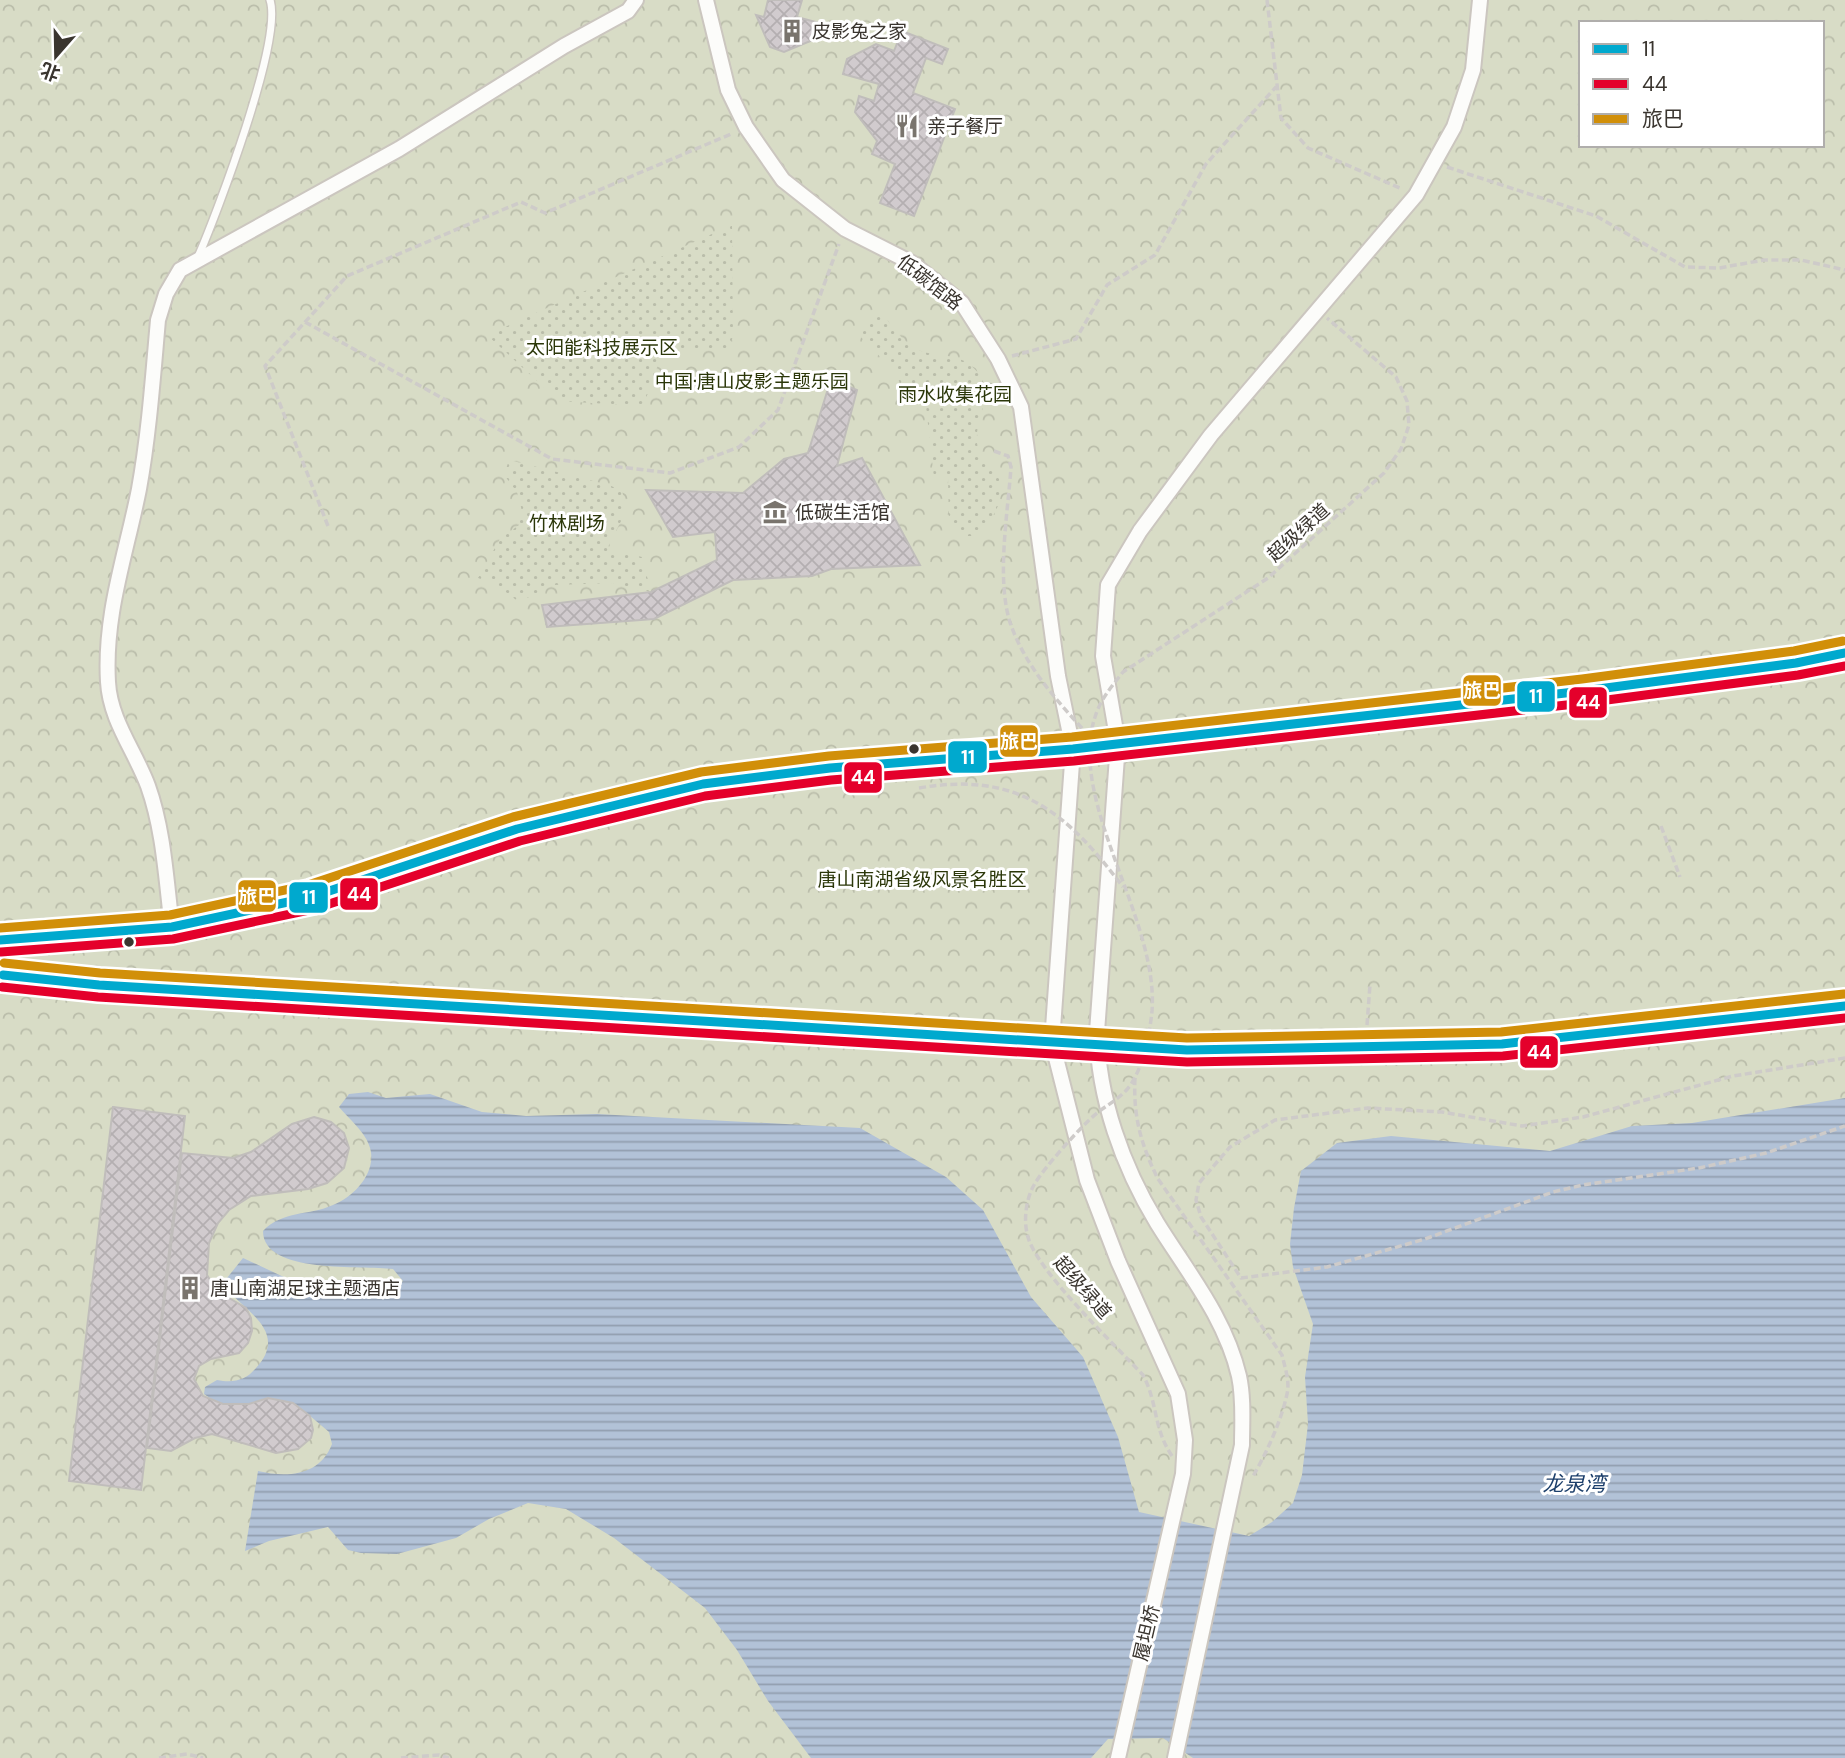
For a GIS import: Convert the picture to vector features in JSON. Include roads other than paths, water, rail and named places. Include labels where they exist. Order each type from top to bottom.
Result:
[{"type":"highway","points":[[0,940],[172,927],[311,897],[517,829],[703,783],[1082,743],[1118,743],[1583,691],[1796,663],[1845,653]]},
{"type":"highway","points":[[0,975],[99,985],[1052,1042],[1097,1047],[1364,1049],[1502,1044],[1845,1006]]},
{"type":"street","points":[[172,927],[159,829],[147,785],[116,718],[108,687],[106,648],[111,605],[139,490],[158,320],[166,294],[180,270],[399,149],[564,46],[628,11],[636,0]]},
{"type":"street","name":"低碳馆路","points":[[706,0],[728,90],[746,127],[783,180],[845,229],[912,263],[962,303],[998,359],[1021,407],[1058,676],[1082,743],[1052,1042]]},
{"type":"street","points":[[1175,1758],[1242,1445],[1239,1378],[1211,1304],[1156,1221],[1135,1182],[1118,1141],[1099,1072],[1097,1047],[1118,743],[1103,656],[1108,585],[1140,531],[1211,435],[1416,195],[1436,164],[1454,127],[1473,70],[1480,0]]},
{"type":"street","name":"履坦桥","points":[[1052,1042],[1087,1180],[1118,1261],[1178,1394],[1185,1440],[1183,1474],[1118,1758]]},
{"type":"lane","points":[[194,264],[220,206],[248,120],[267,47],[270,0]]},
{"type":"water","name":"龙泉湾","points":[[368,1092],[386,1098],[430,1094],[482,1112],[526,1116],[597,1114],[860,1128],[946,1177],[983,1210],[1031,1297],[1083,1357],[1118,1437],[1139,1512],[1249,1536],[1272,1522],[1293,1503],[1302,1475],[1308,1424],[1305,1377],[1313,1324],[1293,1267],[1290,1244],[1301,1171],[1337,1143],[1391,1136],[1550,1151],[1632,1126],[1692,1123],[1845,1098],[1845,1758],[1193,1758],[1163,1738],[1108,1739],[1091,1758],[811,1758],[768,1701],[737,1650],[705,1608],[614,1538],[566,1509],[528,1503],[489,1519],[456,1538],[397,1554],[348,1550],[328,1527],[269,1541],[245,1551],[258,1471],[280,1474],[301,1472],[319,1463],[332,1444],[329,1432],[309,1415],[278,1405],[223,1407],[204,1394],[205,1387],[217,1380],[238,1380],[248,1376],[265,1354],[268,1342],[258,1320],[223,1283],[243,1258],[286,1278],[329,1288],[388,1293],[403,1281],[393,1269],[317,1265],[279,1255],[267,1245],[263,1231],[288,1216],[324,1208],[341,1201],[357,1189],[368,1173],[371,1154],[367,1140],[339,1107],[349,1094]]},
{"type":"place","name":"皮影兔之家","points":[[792,31]]},
{"type":"place","name":"亲子餐厅","points":[[907,126]]},
{"type":"place","name":"低碳生活馆","points":[[775,512]]},
{"type":"place","name":"唐山南湖足球主题酒店","points":[[190,1288]]},
{"type":"park label","name":"太阳能科技展示区","points":[[602,347]]},
{"type":"park label","name":"中国·唐山皮影主题乐园","points":[[752,381]]},
{"type":"park label","name":"雨水收集花园","points":[[955,394]]},
{"type":"park label","name":"竹林剧场","points":[[567,523]]},
{"type":"park label","name":"唐山南湖省级风景名胜区","points":[[922,879]]}]
